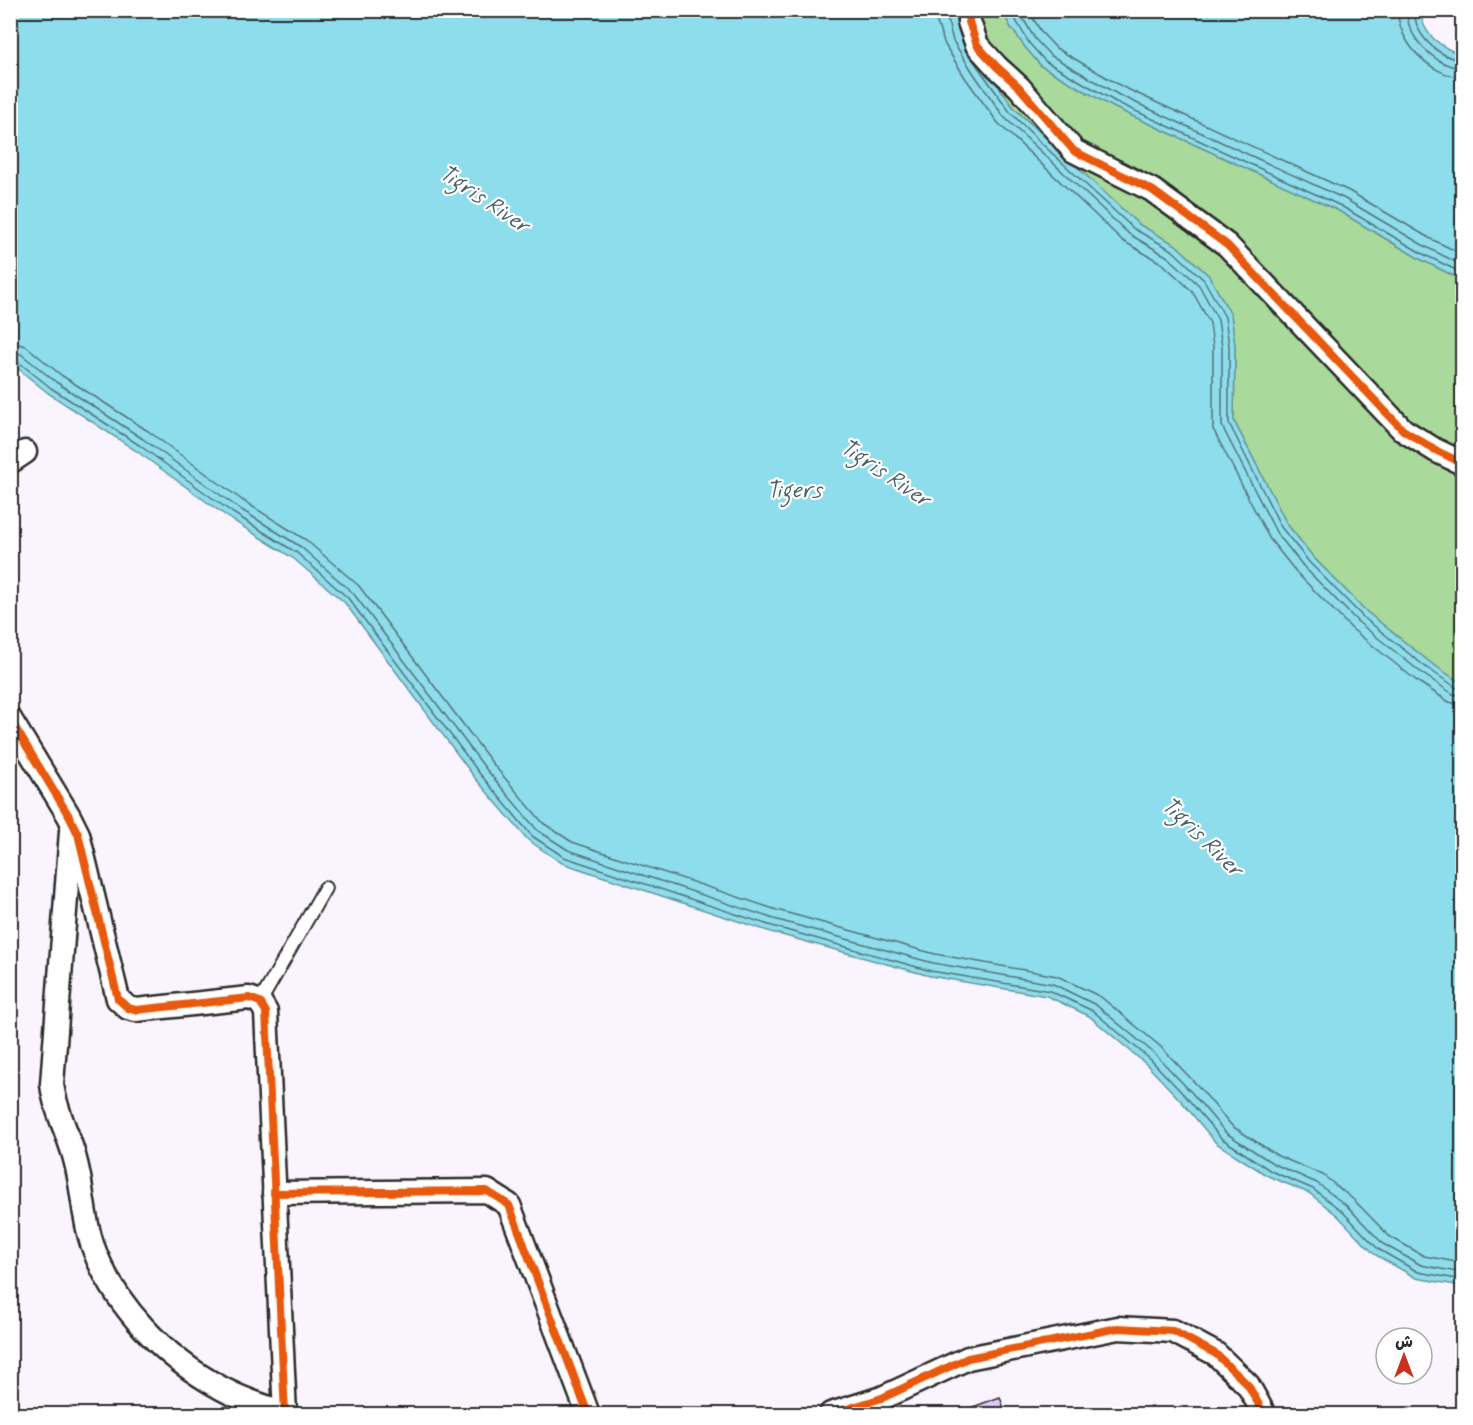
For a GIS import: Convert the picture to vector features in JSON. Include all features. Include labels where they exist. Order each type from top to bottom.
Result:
[{"type":"street","points":[[969,10],[969,22],[976,45],[1019,87],[1074,151],[1152,190],[1227,246],[1403,430],[1435,450],[1462,463]]},
{"type":"street","points":[[10,718],[72,820],[78,834],[118,999],[122,1004],[136,1010],[249,998],[260,1002],[266,1012],[285,1414],[221,1388],[172,1354],[137,1320],[120,1299],[104,1273],[92,1245],[78,1171],[72,1147],[58,1113],[52,1084],[72,820]]},
{"type":"street","points":[[274,1193],[487,1191],[509,1205],[588,1414]]},
{"type":"street","points":[[831,1414],[882,1398],[968,1358],[1118,1328],[1173,1331],[1216,1354],[1248,1385],[1264,1414]]},
{"type":"lane","points":[[260,1002],[325,888]]},
{"type":"green space","points":[[958,11],[1003,11],[1010,26],[1041,66],[1113,107],[1339,211],[1420,259],[1462,280],[1462,684],[1431,663],[1367,612],[1314,558],[1287,524],[1234,421],[1235,346],[1231,315],[1209,276],[1176,245],[1138,224],[1014,108],[985,67]]},
{"type":"water","name":"Tigers","points":[[10,11],[958,11],[985,67],[1014,108],[1138,224],[1176,245],[1209,276],[1231,315],[1235,346],[1234,421],[1287,524],[1314,558],[1367,612],[1431,663],[1462,684],[1462,1286],[1416,1278],[1374,1254],[1338,1216],[1309,1193],[1268,1176],[1216,1143],[1147,1065],[1089,1016],[1047,996],[930,976],[771,932],[562,863],[528,840],[475,778],[345,603],[293,558],[229,518],[135,450],[48,393],[11,363]]},
{"type":"water","points":[[1003,11],[1421,11],[1425,27],[1434,39],[1462,55],[1462,280],[1420,259],[1339,211],[1113,107],[1041,66],[1010,26]]},
{"type":"building","points":[[1000,1397],[1006,1414],[954,1414]]},
{"type":"cycle path","points":[[969,10],[969,22],[977,45],[1019,87],[1074,151],[1152,190],[1227,245],[1403,430],[1435,450],[1462,463]]},
{"type":"cycle path","points":[[10,719],[78,834],[118,999],[128,1008],[136,1010],[249,998],[260,1002],[266,1012],[285,1414]]},
{"type":"cycle path","points":[[274,1193],[487,1191],[509,1205],[588,1414]]},
{"type":"cycle path","points":[[831,1414],[882,1398],[968,1358],[1118,1328],[1173,1331],[1216,1354],[1248,1385],[1264,1414]]},
{"type":"water label","name":"Tigris River","points":[[485,198]]},
{"type":"water label","name":"Tigris River","points":[[886,472]]},
{"type":"water label","name":"Tigris River","points":[[1203,836]]}]
